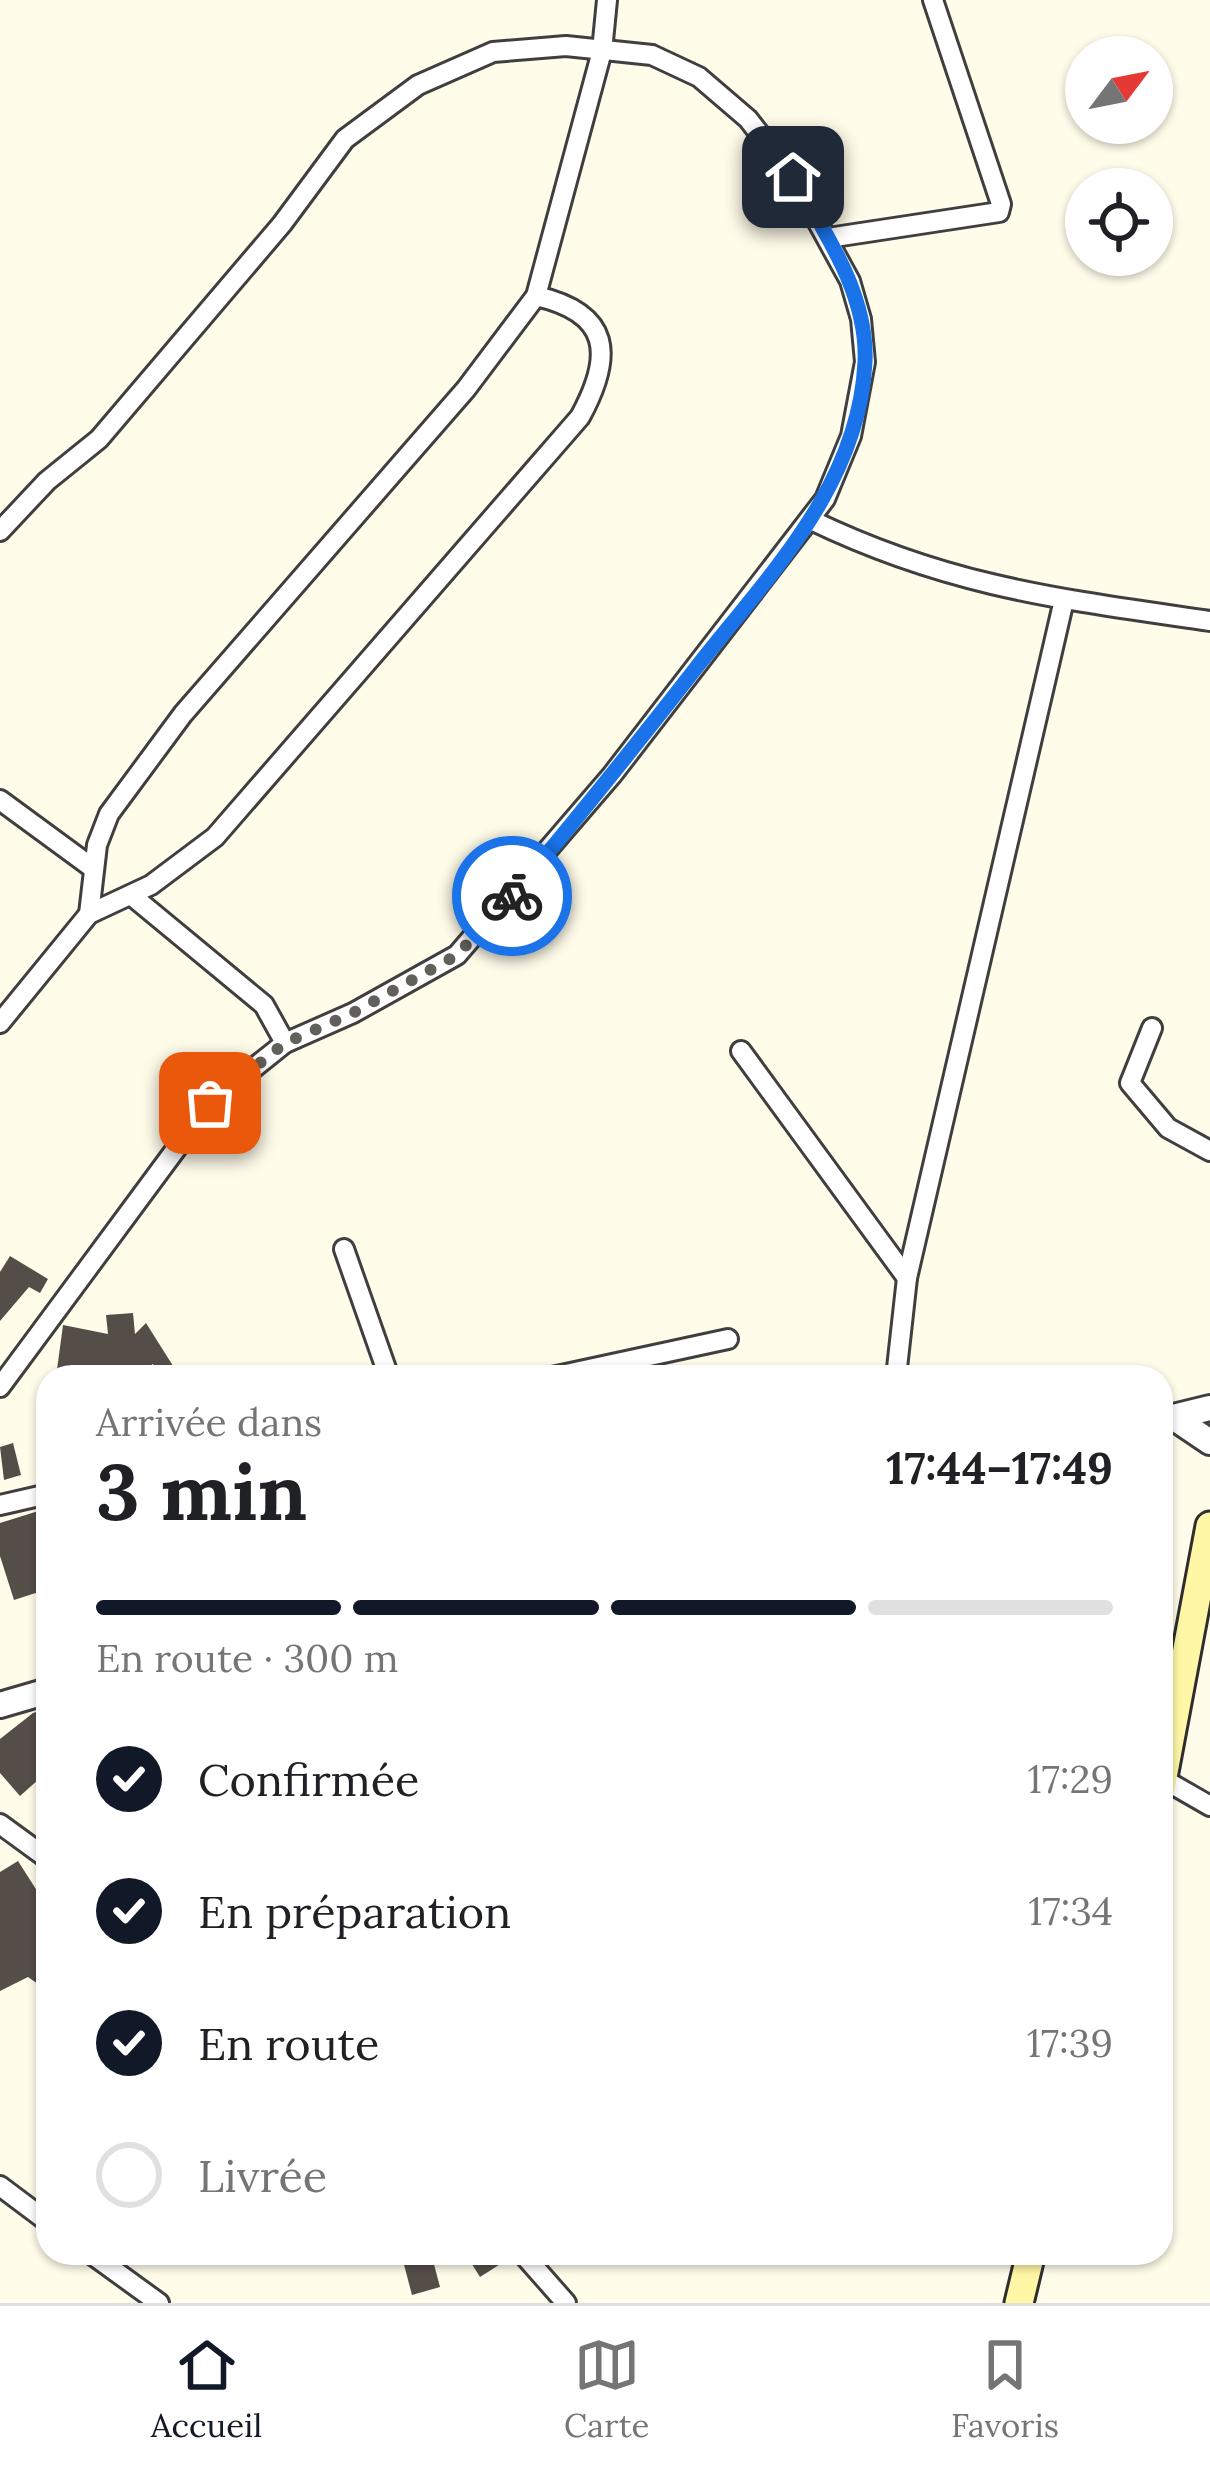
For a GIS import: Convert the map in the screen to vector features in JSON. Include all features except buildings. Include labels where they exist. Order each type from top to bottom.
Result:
[{"type":"main road","points":[[1173,1726],[1208,1541]]},
{"type":"main road","points":[[1019,2303],[1028,2265]]},
{"type":"street","points":[[89,914],[94,869],[109,814],[183,714],[466,389],[536,296],[602,51],[607,0]]},
{"type":"street","points":[[828,238],[999,212],[1001,204],[933,0]]},
{"type":"street","points":[[0,531],[47,481],[99,439],[282,224],[345,139],[418,85],[493,52],[566,46],[652,55],[699,77],[748,119],[793,177],[850,281],[865,362],[851,436],[812,520],[490,922],[457,955],[353,1013],[285,1043],[210,1103],[0,1387]]},
{"type":"street","points":[[0,1023],[89,914],[131,895],[215,837],[580,417],[601,364],[597,331],[586,314],[536,296]]},
{"type":"street","points":[[812,520],[884,555],[979,585],[1210,621]]},
{"type":"street","points":[[897,1365],[907,1278],[1064,600]]},
{"type":"street","points":[[0,800],[94,869]]},
{"type":"street","points":[[131,895],[265,1005],[285,1043]]},
{"type":"street","points":[[1152,1028],[1130,1083],[1168,1128],[1210,1151]]},
{"type":"street","points":[[741,1051],[907,1278]]},
{"type":"street","points":[[344,1249],[385,1365]]},
{"type":"street","points":[[608,1365],[728,1339]]},
{"type":"street","points":[[1173,1417],[1210,1408]]},
{"type":"street","points":[[1173,1422],[1210,1442]]},
{"type":"street","points":[[0,1505],[36,1497]]},
{"type":"street","points":[[0,1706],[36,1695]]},
{"type":"street","points":[[1173,1789],[1210,1806]]},
{"type":"street","points":[[0,1824],[36,1850]]},
{"type":"street","points":[[0,2186],[36,2213]]},
{"type":"street","points":[[107,2265],[159,2303]]},
{"type":"street","points":[[533,2265],[566,2303]]},
{"type":"way so far","points":[[210,1103],[285,1043],[353,1013],[457,955],[512,896]]},
{"type":"route","points":[[512,896],[812,520],[851,436],[865,362],[861,319],[850,281],[793,177]]}]
